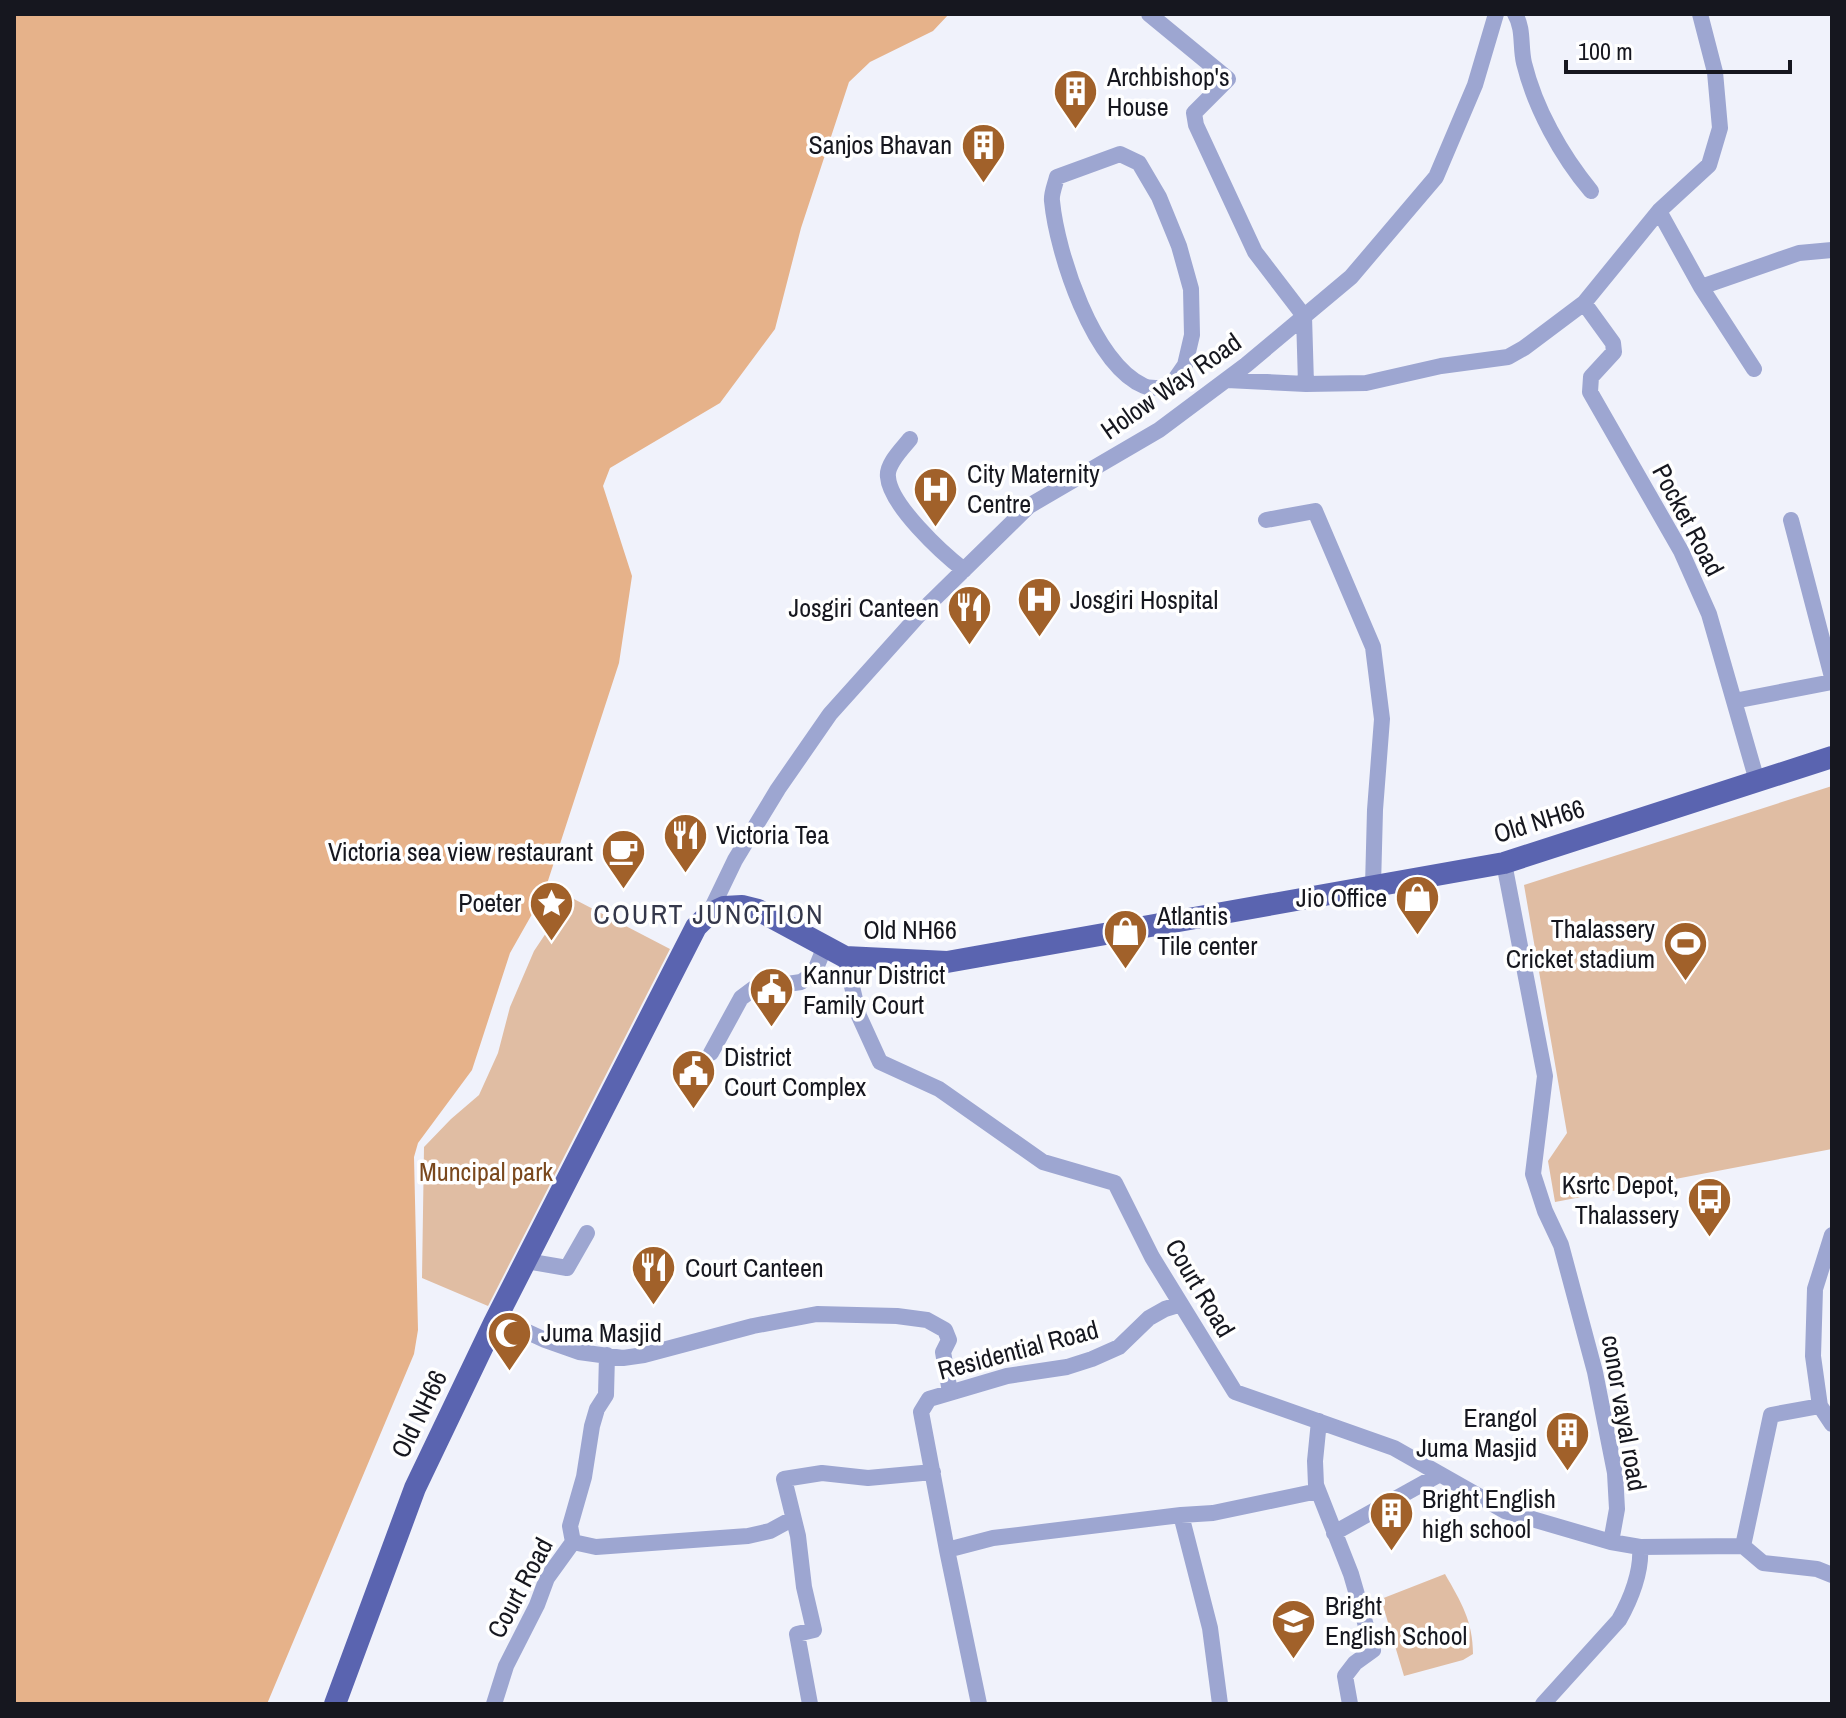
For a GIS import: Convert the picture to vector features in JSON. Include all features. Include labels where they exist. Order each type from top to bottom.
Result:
[{"type":"main road","name":"Old NH66","points":[[335,1704],[415,1488],[497,1318],[696,927],[709,914],[724,907],[742,906],[758,910],[835,952],[947,962],[1504,863],[1832,757]]},
{"type":"street","points":[[1149,14],[1228,79],[1194,113],[1196,125],[1255,252],[1304,316],[1306,384]]},
{"type":"street","name":"Holow Way Road","points":[[709,914],[735,860],[830,714],[927,606],[1029,506],[1159,430],[1227,380],[1351,277],[1436,177],[1475,85],[1496,14]]},
{"type":"street","points":[[1515,14],[1520,23],[1524,64],[1553,138],[1591,191]]},
{"type":"street","points":[[1227,380],[1366,383],[1441,366],[1508,357],[1584,303],[1659,211],[1709,165],[1720,128],[1715,72],[1700,14]]},
{"type":"street","points":[[1120,154],[1139,163],[1159,197],[1179,246],[1191,289],[1192,335],[1185,365],[1169,388],[1146,387],[1121,370],[1109,357],[1076,295],[1061,242],[1052,198],[1057,177],[1120,154]]},
{"type":"street","points":[[1659,211],[1701,287],[1754,369]]},
{"type":"street","points":[[1701,287],[1799,253],[1832,250]]},
{"type":"street","name":"Pocket Road","points":[[1584,303],[1613,343],[1614,352],[1591,377],[1590,392],[1681,551],[1709,614],[1757,781]]},
{"type":"street","points":[[1169,388],[1184,412]]},
{"type":"street","points":[[910,439],[890,466],[887,475],[891,488],[913,522],[940,551],[964,570]]},
{"type":"street","points":[[1266,520],[1315,511],[1373,647],[1382,719],[1373,886]]},
{"type":"street","points":[[1734,701],[1832,679],[1791,520]]},
{"type":"street","name":"conor vayal road","points":[[1504,863],[1545,1076],[1533,1174],[1545,1211],[1561,1245],[1595,1372],[1615,1473],[1617,1509],[1611,1542]]},
{"type":"street","points":[[711,1053],[741,998],[765,985],[801,982],[835,952]]},
{"type":"street","name":"Court Road","points":[[835,952],[880,1062],[939,1089],[1043,1162],[1115,1183],[1152,1257],[1235,1392],[1394,1448],[1505,1511],[1611,1542]]},
{"type":"street","points":[[526,1261],[567,1268],[587,1233]]},
{"type":"street","points":[[1832,1235],[1815,1289],[1813,1356],[1820,1406],[1832,1424]]},
{"type":"street","name":"Residential Road","points":[[974,1703],[921,1412],[929,1399],[950,1392],[1007,1376],[1067,1367],[1092,1359],[1119,1347],[1149,1318],[1181,1304]]},
{"type":"street","points":[[497,1318],[579,1352],[623,1358],[753,1326],[817,1314],[927,1320],[945,1330],[949,1340],[943,1352],[950,1392]]},
{"type":"street","name":"Court Road","points":[[494,1704],[506,1666],[547,1578],[573,1542],[570,1526],[584,1477],[592,1426],[597,1409],[606,1395],[607,1355]]},
{"type":"street","points":[[1743,1546],[1771,1415],[1820,1406]]},
{"type":"street","points":[[1319,1421],[1315,1461],[1318,1491],[1351,1574],[1373,1650],[1355,1663],[1345,1676],[1350,1704]]},
{"type":"street","points":[[810,1704],[797,1634],[814,1630],[804,1587],[798,1536],[784,1479],[822,1473],[868,1478],[933,1472]]},
{"type":"street","points":[[1334,1533],[1440,1474]]},
{"type":"street","points":[[947,1550],[993,1538],[1213,1513],[1318,1491]]},
{"type":"street","points":[[1181,1515],[1210,1628],[1220,1704]]},
{"type":"street","points":[[573,1542],[596,1547],[748,1536],[770,1531],[792,1519]]},
{"type":"street","points":[[1611,1542],[1640,1547],[1743,1546],[1763,1563],[1817,1569],[1832,1575]]},
{"type":"street","points":[[1543,1704],[1619,1620],[1627,1607],[1641,1562],[1640,1547]]},
{"type":"green space","name":"Thalassery Cricket stadium","points":[[1832,786],[1832,1149],[1555,1202],[1548,1161],[1567,1133],[1524,885]]},
{"type":"green space","name":"Muncipal park","points":[[570,897],[670,949],[488,1306],[422,1278],[424,1147],[479,1095],[498,1053],[510,1007],[534,951]]},
{"type":"green space","points":[[1445,1574],[1468,1622],[1473,1654],[1463,1660],[1404,1676],[1381,1599]]},
{"type":"shaded area","points":[[14,14],[949,14],[933,31],[870,62],[849,82],[801,228],[775,329],[720,403],[610,468],[603,486],[632,576],[619,663],[544,893],[510,953],[472,1070],[418,1143],[414,1157],[418,1330],[414,1354],[267,1704],[14,1704]]},
{"type":"place","name":"Archbishop's House","points":[[1076,131]]},
{"type":"place","name":"Sanjos Bhavan","points":[[983,184]]},
{"type":"place","name":"City Maternity Centre","points":[[936,528]]},
{"type":"place","name":"Josgiri Hospital","points":[[1039,639]]},
{"type":"place","name":"Josgiri Canteen","points":[[970,647]]},
{"type":"place","name":"Victoria Tea","points":[[685,874]]},
{"type":"place","name":"Victoria sea view restaurant","points":[[624,891]]},
{"type":"place","name":"Jio Office","points":[[1418,937]]},
{"type":"place","name":"Poeter","points":[[552,942]]},
{"type":"place","name":"Atlantis Tile center","points":[[1126,970]]},
{"type":"place","name":"Thalassery Cricket stadium","points":[[1686,983]]},
{"type":"place","name":"Kannur District Family Court","points":[[772,1029]]},
{"type":"place","name":"District Court Complex","points":[[693,1111]]},
{"type":"place","name":"Ksrtc Depot, Thalassery","points":[[1710,1239]]},
{"type":"place","name":"Court Canteen","points":[[654,1307]]},
{"type":"place","name":"Juma Masjid","points":[[510,1372]]},
{"type":"place","name":"Erangol Juma Masjid","points":[[1568,1472]]},
{"type":"place","name":"Bright English high school","points":[[1391,1553]]},
{"type":"place","name":"Bright English School","points":[[1294,1660]]},
{"type":"district","name":"COURT JUNCTION","points":[[709,914]]}]
